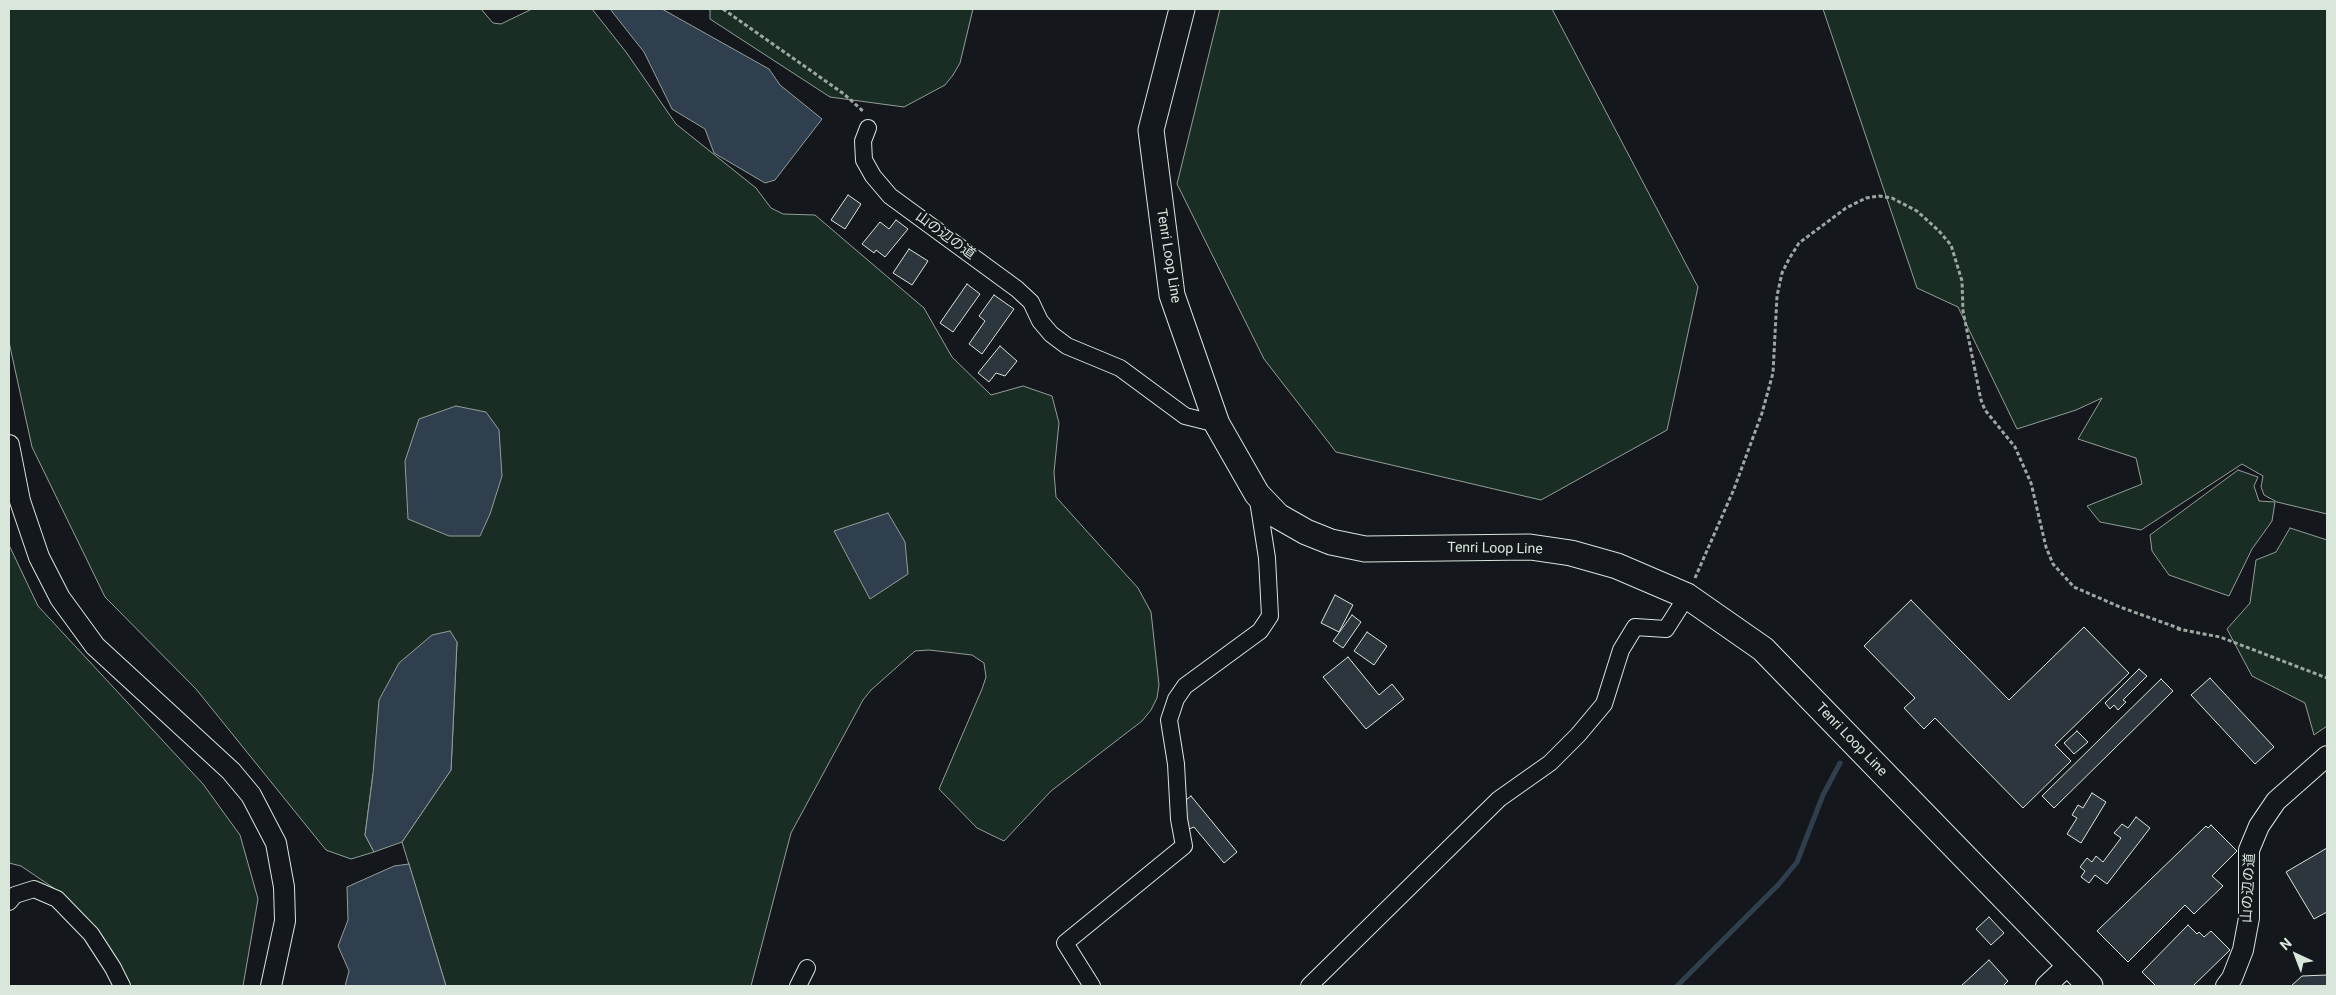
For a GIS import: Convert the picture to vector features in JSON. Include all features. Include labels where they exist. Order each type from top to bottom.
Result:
[{"type":"main road","name":"Tenri Loop Line","points":[[1182,9],[1151,130],[1172,295],[1217,424],[1257,494],[1278,516],[1306,532],[1331,542],[1365,549],[1530,547],[1571,553],[1617,566],[1687,596],[1763,649],[2090,986]]},
{"type":"street","name":"山の辺の道","points":[[868,128],[863,141],[864,160],[873,176],[890,196],[1017,289],[1030,302],[1040,320],[1051,334],[1067,346],[1120,368],[1185,416],[1217,424]]},
{"type":"street","points":[[9,445],[20,501],[39,557],[60,598],[95,646],[231,771],[251,795],[276,843],[284,887],[285,921],[271,986]]},
{"type":"street","points":[[1092,986],[1065,943],[1184,846],[1178,820],[1176,764],[1169,720],[1176,699],[1185,686],[1260,631],[1270,616],[1267,558],[1257,494]]},
{"type":"street","points":[[1309,986],[1499,800],[1550,763],[1578,735],[1604,704],[1621,650],[1635,627],[1666,628],[1687,596]]},
{"type":"street","name":"山の辺の道","points":[[2226,986],[2232,978],[2243,950],[2249,918],[2249,850],[2259,826],[2276,801],[2327,756]]},
{"type":"street","points":[[9,902],[16,895],[34,889],[57,899],[91,934],[122,986]]},
{"type":"street","points":[[2046,986],[2068,965]]},
{"type":"street","points":[[798,986],[807,968]]},
{"type":"path","points":[[723,9],[862,108],[869,119],[868,128]]},
{"type":"path","points":[[1687,596],[1734,489],[1762,413],[1773,373],[1777,296],[1782,273],[1789,258],[1799,243],[1846,208],[1866,198],[1879,196],[1892,198],[1917,211],[1939,231],[1950,245],[1962,281],[1963,312],[1981,400],[1985,410],[2015,447],[2031,483],[2046,547],[2053,564],[2074,587],[2120,607],[2181,629],[2178,629],[2220,638],[2327,678]]},
{"type":"green space","points":[[9,9],[481,9],[493,23],[501,24],[532,9],[592,9],[626,52],[676,124],[756,188],[771,208],[783,214],[815,215],[924,308],[952,357],[991,395],[1023,386],[1052,396],[1059,423],[1054,472],[1056,497],[1138,588],[1151,612],[1159,685],[1157,698],[1151,710],[1142,721],[1051,791],[1004,841],[977,828],[939,789],[982,689],[986,677],[984,663],[972,655],[929,650],[915,651],[871,690],[863,700],[791,833],[751,986],[446,986],[402,842],[451,770],[457,642],[373,774],[365,835],[374,852],[351,859],[326,850],[196,689],[105,597],[32,447],[9,342]]},
{"type":"green space","points":[[710,9],[973,9],[960,63],[953,75],[945,85],[904,107],[830,97],[710,19]]},
{"type":"green space","points":[[1220,9],[1552,9],[1698,287],[1667,430],[1541,500],[1336,452],[1264,359],[1177,184]]},
{"type":"green space","points":[[1823,9],[2327,9],[2327,514],[2277,502],[2264,495],[2261,487],[2263,476],[2242,464],[2141,530],[2100,522],[2087,506],[2142,484],[2136,458],[2078,439],[2102,398],[2076,410],[2017,429],[1958,307],[1917,288]]},
{"type":"green space","points":[[2238,470],[2258,477],[2254,486],[2259,501],[2275,502],[2272,521],[2252,549],[2229,596],[2169,575],[2152,551],[2150,535]]},
{"type":"green space","points":[[2290,528],[2327,540],[2327,726],[2314,735],[2305,703],[2252,676],[2227,629],[2250,603],[2256,560],[2276,552]]},
{"type":"green space","points":[[9,545],[38,606],[203,784],[240,835],[258,899],[243,986],[117,986],[76,911],[55,889],[21,866],[9,863]]},
{"type":"water","points":[[610,9],[662,9],[769,69],[780,85],[822,119],[775,180],[765,183],[714,153],[705,129],[672,109],[644,52]]},
{"type":"water","points":[[456,406],[486,412],[499,430],[502,476],[490,514],[480,536],[449,536],[408,519],[405,461],[419,419]]},
{"type":"water","points":[[888,513],[905,542],[908,574],[870,599],[834,531]]},
{"type":"water","points":[[450,631],[457,642],[451,770],[402,842],[374,852],[365,835],[373,774],[379,700],[399,663],[432,635]]},
{"type":"water","points":[[409,864],[446,986],[345,986],[349,971],[338,946],[348,920],[347,887],[394,866]]},
{"type":"building","points":[[848,195],[861,204],[845,229],[831,220]]},
{"type":"building","points":[[896,220],[908,229],[885,257],[876,250],[874,253],[862,244],[880,222],[889,229]]},
{"type":"building","points":[[909,249],[928,261],[912,285],[893,273]]},
{"type":"building","points":[[967,284],[980,294],[953,332],[940,323]]},
{"type":"building","points":[[994,295],[1014,309],[982,354],[969,344],[985,321],[979,316]]},
{"type":"building","points":[[1000,346],[1017,361],[1005,376],[996,373],[989,382],[978,373]]},
{"type":"building","points":[[1335,595],[1353,605],[1339,632],[1321,623]]},
{"type":"building","points":[[1911,600],[2009,700],[2084,627],[2129,673],[2055,745],[2071,761],[2023,808],[1935,718],[1924,729],[1904,708],[1915,698],[1864,646]]},
{"type":"building","points":[[1352,615],[1361,622],[1343,648],[1333,641]]},
{"type":"building","points":[[1367,632],[1387,646],[1374,665],[1354,651]]},
{"type":"building","points":[[1348,657],[1379,695],[1392,684],[1404,699],[1366,729],[1323,677]]},
{"type":"building","points":[[2139,669],[2147,676],[2123,700],[2126,702],[2118,710],[2114,705],[2110,709],[2105,703]]},
{"type":"building","points":[[2210,678],[2274,747],[2255,764],[2191,695]]},
{"type":"building","points":[[2161,679],[2173,691],[2054,808],[2042,796]]},
{"type":"building","points":[[2077,731],[2088,742],[2074,754],[2064,743]]},
{"type":"building","points":[[2092,793],[2106,802],[2081,843],[2067,834],[2077,818],[2072,815],[2078,805],[2083,808]]},
{"type":"building","points":[[1191,796],[1237,852],[1224,863],[1194,827],[1189,829],[1181,804]]},
{"type":"building","points":[[2136,817],[2150,828],[2107,884],[2095,875],[2089,883],[2081,877],[2085,871],[2080,867],[2087,858],[2092,862],[2096,856],[2103,862],[2121,838],[2114,833],[2122,824],[2128,828]]},
{"type":"building","points":[[2211,825],[2237,851],[2212,876],[2223,886],[2194,914],[2185,905],[2128,962],[2097,931],[2206,826],[2208,828]]},
{"type":"building","points":[[2327,848],[2327,912],[2314,919],[2286,872]]},
{"type":"building","points":[[1989,917],[2004,933],[1991,945],[1976,929]]},
{"type":"building","points":[[2188,925],[2197,934],[2199,932],[2204,937],[2211,931],[2230,950],[2193,986],[2156,986],[2142,972]]},
{"type":"building","points":[[1989,960],[2008,981],[2003,986],[1961,986]]},
{"type":"building","points":[[2327,975],[2327,986],[2291,986],[2302,976]]},
{"type":"waterway","points":[[1677,986],[1779,884],[1797,862],[1823,795],[1840,763]]}]
